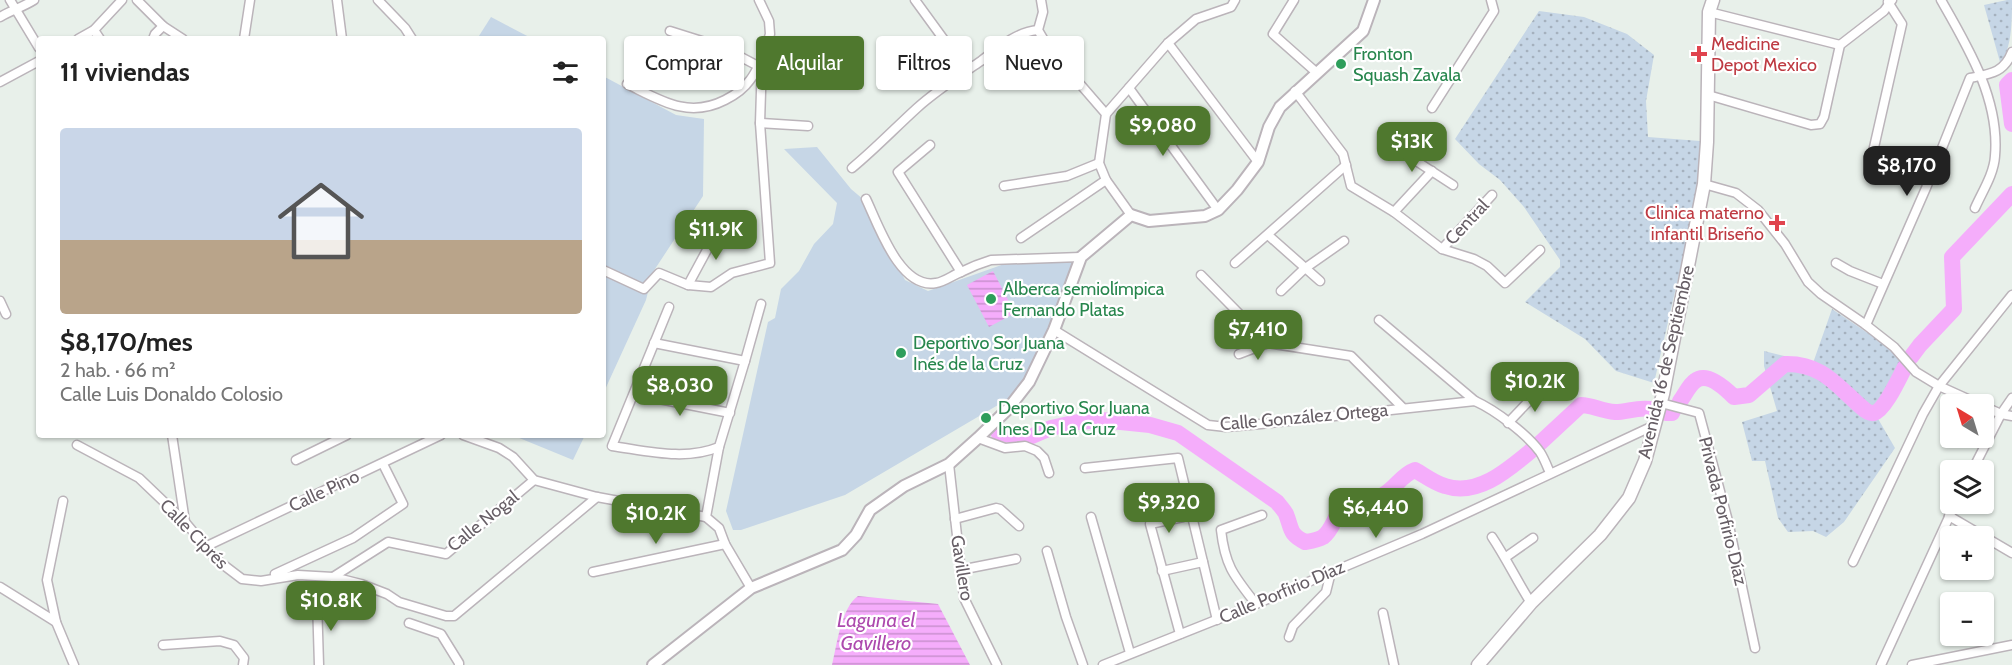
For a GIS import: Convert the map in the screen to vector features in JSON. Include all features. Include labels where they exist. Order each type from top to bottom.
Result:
[{"type":"main road","name":"Avenida 16 de Septiembre","points":[[1478,665],[1489,660],[1531,603],[1600,535],[1629,498],[1645,461],[1661,403],[1704,184],[1708,95],[1708,12],[1713,0]]},
{"type":"street","points":[[12,4],[21,8],[34,0]]},
{"type":"street","points":[[83,36],[94,30],[122,0]]},
{"type":"street","points":[[137,0],[163,26],[178,36]]},
{"type":"street","points":[[244,36],[250,0]]},
{"type":"street","points":[[337,0],[342,36]]},
{"type":"street","points":[[378,0],[410,36]]},
{"type":"street","points":[[759,0],[769,21],[768,36]]},
{"type":"street","points":[[915,0],[941,36]]},
{"type":"street","points":[[1041,0],[1043,12],[1038,30],[1048,47],[1106,114]]},
{"type":"street","points":[[1235,0],[1231,7],[1196,19],[1168,43],[1106,114],[1099,163],[1106,180],[1131,215],[1149,221],[1205,216],[1218,210],[1258,162],[1269,127],[1280,107],[1363,31],[1374,0]]},
{"type":"street","points":[[1294,0],[1273,34],[1317,73]]},
{"type":"street","points":[[1432,108],[1494,11],[1491,0]]},
{"type":"street","points":[[1941,0],[1981,75],[1994,125],[1995,157],[1975,208]]},
{"type":"street","points":[[1708,95],[1811,125],[1820,124],[1824,117],[1840,45],[1884,11],[1889,1]]},
{"type":"street","points":[[1870,165],[1902,24],[1889,1]]},
{"type":"street","points":[[0,17],[12,4]]},
{"type":"street","points":[[12,4],[36,43]]},
{"type":"street","points":[[1708,12],[1840,45]]},
{"type":"street","points":[[154,36],[163,26]]},
{"type":"street","points":[[94,30],[98,36]]},
{"type":"street","points":[[972,66],[1026,31],[1038,30]]},
{"type":"street","points":[[670,31],[724,48],[756,61]]},
{"type":"street","points":[[1168,43],[1258,162]]},
{"type":"street","points":[[1866,325],[1926,188],[1970,78],[2004,67],[2012,52]]},
{"type":"street","points":[[0,82],[36,63]]},
{"type":"street","points":[[744,87],[756,70]]},
{"type":"street","points":[[1130,88],[1218,210]]},
{"type":"street","points":[[640,90],[671,105],[688,109],[708,108],[741,90]]},
{"type":"street","points":[[606,271],[644,289],[659,273],[687,285],[711,287],[732,273],[771,263],[760,123],[760,90]]},
{"type":"street","points":[[852,168],[881,144],[917,108],[940,90]]},
{"type":"street","points":[[1295,91],[1343,154],[1351,186],[1394,212],[1442,249],[1474,259],[1487,266],[1505,283],[1540,249]]},
{"type":"street","points":[[760,123],[808,126]]},
{"type":"street","name":"Central","points":[[1384,140],[1453,185]]},
{"type":"street","points":[[930,146],[898,172],[961,272]]},
{"type":"street","points":[[1004,186],[1067,176],[1099,163]]},
{"type":"street","points":[[1235,263],[1346,165]]},
{"type":"street","points":[[1394,212],[1432,171]]},
{"type":"street","points":[[1021,238],[1106,180]]},
{"type":"street","points":[[1704,184],[1736,193],[1758,210],[1785,244],[1808,282],[1828,300],[1894,347],[1916,372],[1957,394]]},
{"type":"street","name":"Central","points":[[1442,249],[1492,195]]},
{"type":"street","points":[[866,199],[897,263],[910,276],[926,284],[937,283],[992,260],[1081,257]]},
{"type":"street","points":[[653,665],[751,588],[842,550],[856,535],[870,510],[903,486],[949,464],[978,438],[1008,409],[1029,382],[1054,330],[1081,257],[1131,215]]},
{"type":"street","points":[[687,285],[721,224]]},
{"type":"street","points":[[1268,235],[1320,281]]},
{"type":"street","points":[[1281,291],[1304,269],[1344,241]]},
{"type":"street","points":[[1836,263],[1883,284]]},
{"type":"street","points":[[1201,275],[1268,343]]},
{"type":"street","points":[[1853,562],[1923,414],[1939,386],[2012,295]]},
{"type":"street","points":[[0,301],[6,314]]},
{"type":"street","points":[[706,517],[719,447],[746,362],[761,304]]},
{"type":"street","points":[[669,307],[612,446],[670,454],[704,453],[719,447]]},
{"type":"street","points":[[1379,320],[1475,401],[1508,423],[1540,452],[1550,473]]},
{"type":"street","name":"Calle González Ortega","points":[[1054,330],[1208,425],[1226,427],[1249,425],[1475,401]]},
{"type":"street","points":[[654,343],[746,362]]},
{"type":"street","points":[[1239,354],[1268,343],[1350,356],[1403,408]]},
{"type":"street","points":[[1508,423],[1544,385]]},
{"type":"street","points":[[634,394],[730,413]]},
{"type":"street","points":[[1978,460],[2001,414],[2012,398]]},
{"type":"street","name":"Privada Porfirio Díaz","points":[[1661,403],[1699,413],[1728,521],[1755,648]]},
{"type":"street","points":[[1994,411],[2012,416]]},
{"type":"street","name":"Calle Porfirio Díaz","points":[[1103,665],[1422,534],[1655,425]]},
{"type":"street","points":[[172,438],[185,522]]},
{"type":"street","points":[[296,460],[341,438]]},
{"type":"street","name":"Calle Pino","points":[[207,546],[435,438]]},
{"type":"street","points":[[471,438],[499,448],[513,457],[534,480],[597,496],[706,517],[719,528],[725,544],[751,588]]},
{"type":"street","points":[[978,438],[1005,448],[1025,446],[1032,449],[1044,458],[1049,473]]},
{"type":"street","name":"Calle Ciprés","points":[[77,445],[139,478],[185,522],[229,571],[242,579],[261,581],[298,574],[333,577],[376,589],[399,602],[446,616],[454,616],[597,496]]},
{"type":"street","points":[[1085,468],[1178,458],[1217,620]]},
{"type":"street","points":[[261,581],[353,538],[403,504],[382,464]]},
{"type":"street","name":"Gavillero","points":[[949,464],[964,598],[997,665]]},
{"type":"street","name":"Calle Nogal","points":[[333,577],[388,542],[446,554],[534,480]]},
{"type":"street","points":[[63,501],[47,580],[56,622],[74,665]]},
{"type":"street","points":[[955,519],[996,508],[1019,526]]},
{"type":"street","points":[[1256,604],[1234,577],[1224,553],[1221,530],[1262,515]]},
{"type":"street","points":[[1881,665],[1949,516],[2012,553]]},
{"type":"street","points":[[1091,517],[1130,653]]},
{"type":"street","points":[[1180,634],[1150,524],[1183,517]]},
{"type":"street","points":[[1492,537],[1506,557],[1511,571],[1531,603]]},
{"type":"street","points":[[1506,557],[1533,538]]},
{"type":"street","points":[[593,573],[725,544]]},
{"type":"street","points":[[1047,551],[1083,665]]},
{"type":"street","points":[[960,570],[1016,559]]},
{"type":"street","points":[[1162,571],[1203,562]]},
{"type":"street","points":[[1289,637],[1293,626],[1326,592],[1331,572]]},
{"type":"street","points":[[0,587],[56,622]]},
{"type":"street","points":[[317,600],[319,665]]},
{"type":"street","points":[[1383,613],[1394,665]]},
{"type":"street","points":[[409,623],[441,634],[459,665]]},
{"type":"street","points":[[163,645],[220,641],[234,645],[244,658],[243,665]]},
{"type":"street","points":[[1912,665],[2012,645]]},
{"type":"shaded area","points":[[2012,0],[2010,34],[2007,50],[2000,62],[1984,5]]},
{"type":"shaded area","points":[[1539,11],[1584,17],[1627,34],[1654,55],[1646,101],[1648,137],[1700,141],[1700,183],[1654,383],[1616,371],[1585,339],[1525,302],[1560,267],[1560,260],[1524,207],[1500,180],[1479,164],[1455,139]]},
{"type":"shaded area","points":[[491,17],[527,36],[479,36]]},
{"type":"shaded area","points":[[606,78],[624,87],[624,90],[629,90],[676,115],[704,119],[703,196],[653,272],[646,300],[606,387]]},
{"type":"shaded area","name":"Deportivo Sor Juana Inés de la Cruz","points":[[817,147],[851,189],[864,200],[905,280],[928,291],[1010,262],[1079,259],[1030,374],[1010,401],[998,405],[845,495],[741,530],[733,530],[726,511],[768,322],[775,318],[781,289],[799,271],[814,244],[833,224],[837,203],[784,149]]},
{"type":"shaded area","points":[[1832,309],[1887,346],[1909,370],[1877,417],[1895,448],[1844,522],[1826,537],[1813,531],[1788,532],[1778,518],[1765,461],[1752,461],[1742,422],[1777,411],[1764,366],[1764,351],[1813,363]]},
{"type":"shaded area","points":[[519,438],[584,438],[573,460]]},
{"type":"water","name":"Alberca semiolímpica Fernando Platas","points":[[993,271],[1015,313],[989,327],[967,285]]},
{"type":"water","name":"Laguna el Gavillero","points":[[858,596],[938,604],[970,665],[832,665],[847,609]]},
{"type":"waterway","points":[[2012,80],[2007,85],[2012,124]]},
{"type":"waterway","points":[[1911,357],[1954,309],[1952,257],[2012,194]]},
{"type":"waterway","points":[[1680,401],[1691,385],[1700,378],[1716,382],[1734,397],[1749,395],[1785,364],[1799,365],[1820,372],[1830,378],[1865,410],[1873,413],[1883,406],[1905,367]]},
{"type":"waterway","points":[[1539,444],[1581,405],[1615,412],[1650,409]]},
{"type":"waterway","points":[[1666,413],[1672,413],[1675,407]]},
{"type":"waterway","points":[[998,432],[1025,439],[1051,428],[1101,420],[1150,425],[1178,433],[1277,502],[1286,514],[1294,534],[1305,542],[1323,537],[1339,512],[1347,505],[1383,495],[1415,470],[1445,486],[1469,488],[1492,479],[1533,449]]},
{"type":"place","name":"Medicine Depot Mexico","points":[[1699,54]]},
{"type":"place","name":"Fronton Squash Zavala","points":[[1341,64]]},
{"type":"place","name":"Clinica materno infantil Briseño","points":[[1777,223]]},
{"type":"place","name":"Alberca semiolímpica Fernando Platas","points":[[991,299]]},
{"type":"place","name":"Deportivo Sor Juana Inés de la Cruz","points":[[901,353]]},
{"type":"place","name":"Deportivo Sor Juana Ines De La Cruz","points":[[986,418]]}]
